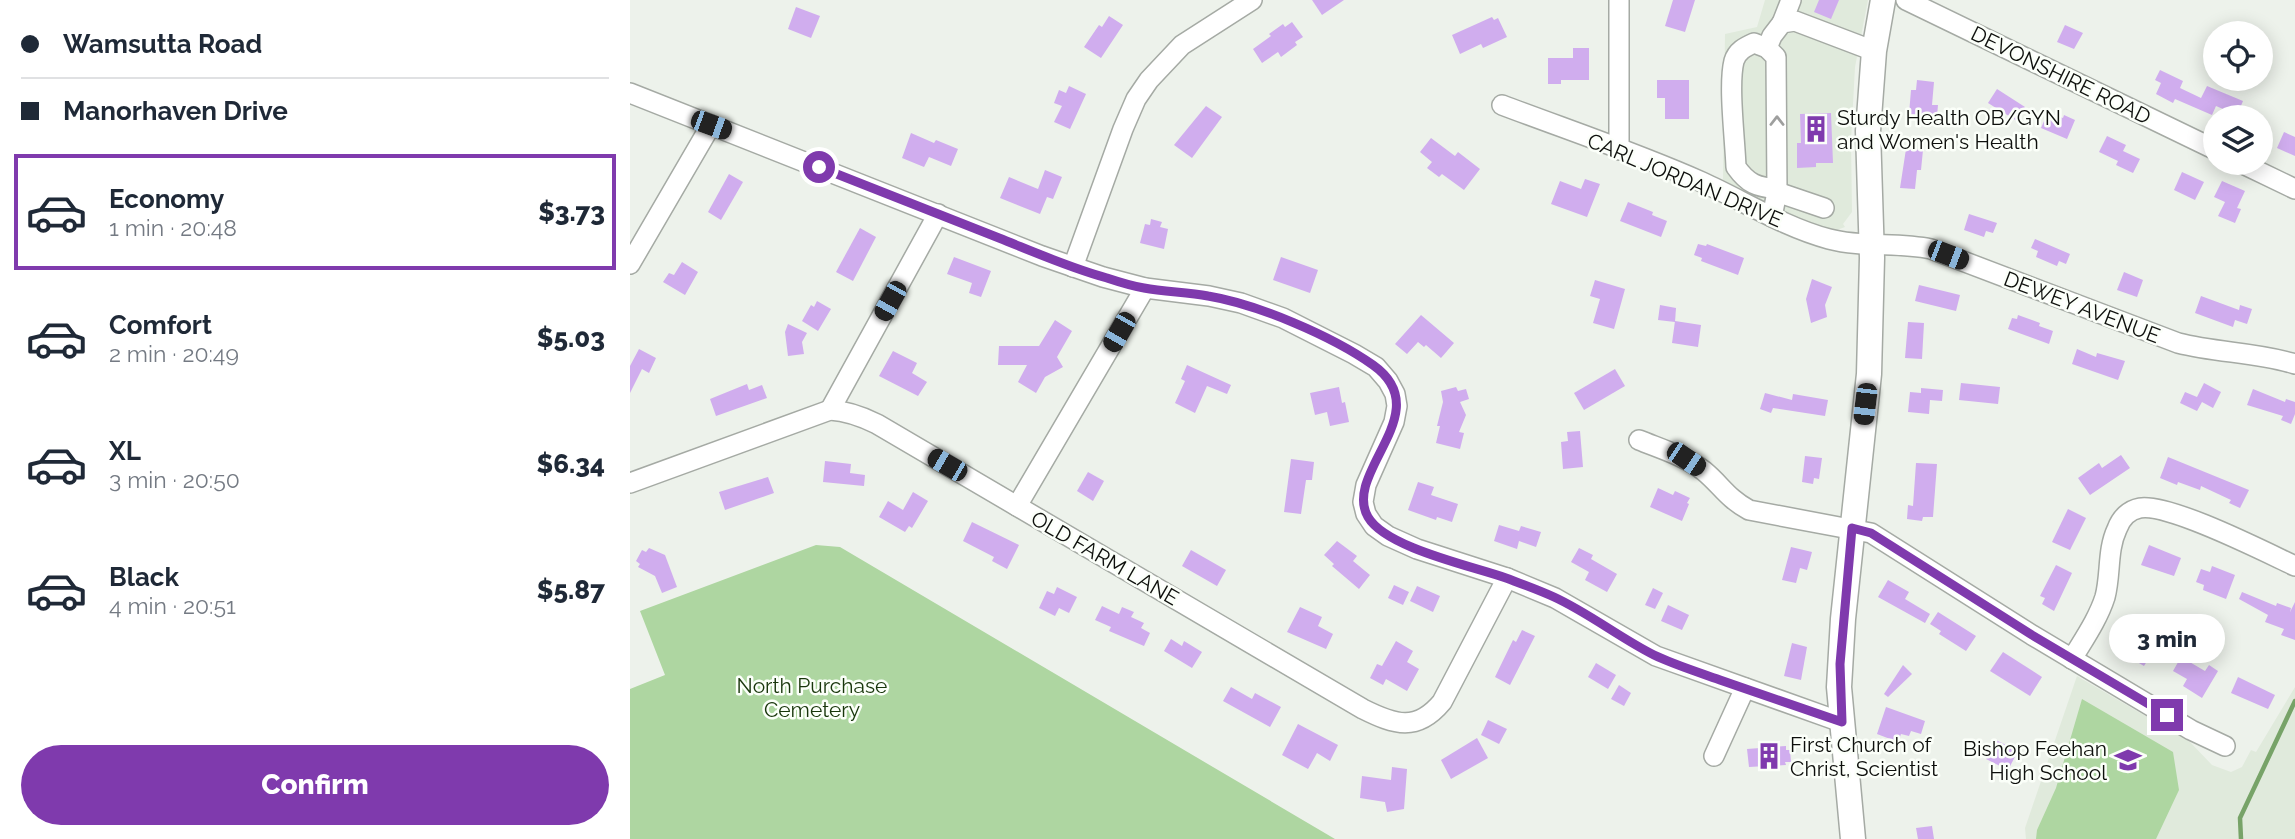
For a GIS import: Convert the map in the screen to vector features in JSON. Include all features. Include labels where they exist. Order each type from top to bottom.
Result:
[{"type":"main road","points":[[1853,839],[1839,687],[1843,619],[1868,374],[1871,244],[1868,131],[1874,51],[1883,0]]},
{"type":"street","points":[[1073,267],[1136,99],[1149,80],[1182,45],[1252,0]]},
{"type":"street","points":[[1619,0],[1619,150]]},
{"type":"street","points":[[1767,48],[1782,23],[1791,0]]},
{"type":"street","name":"DEVONSHIRE ROAD","points":[[1906,0],[2203,144]]},
{"type":"street","points":[[1782,23],[1795,21],[1874,51]]},
{"type":"street","points":[[1772,217],[1777,190],[1776,57],[1767,48],[1754,43],[1743,47],[1735,59],[1732,81],[1736,166],[1742,175],[1759,187],[1777,190],[1824,208]]},
{"type":"street","points":[[630,93],[1073,267],[1144,288],[1241,303],[1283,318],[1354,354],[1376,367],[1388,381],[1395,394],[1397,406],[1394,422],[1366,485],[1363,502],[1366,514],[1374,526],[1402,543],[1507,578],[1555,598],[1656,656],[1842,722]]},
{"type":"street","name":"CARL JORDAN DRIVE","points":[[1502,104],[1702,182],[1772,217],[1826,238],[1851,244],[1871,244]]},
{"type":"street","points":[[630,264],[711,125]]},
{"type":"street","points":[[2266,175],[2295,189]]},
{"type":"street","points":[[630,483],[830,410],[938,214]]},
{"type":"street","name":"DEWEY AVENUE","points":[[1871,244],[1931,249],[2178,343],[2295,364]]},
{"type":"street","points":[[1017,506],[1144,288]]},
{"type":"street","name":"OLD FARM LANE","points":[[830,410],[843,410],[877,424],[1363,709],[1395,722],[1422,720],[1432,714],[1442,702],[1507,578]]},
{"type":"street","points":[[1639,440],[1686,459],[1705,472],[1733,501],[1749,510],[1871,533],[2072,659],[2191,730],[2225,746]]},
{"type":"street","points":[[2072,659],[2100,611],[2105,595],[2112,542],[2129,512],[2147,508],[2174,514],[2295,566]]},
{"type":"street","points":[[1714,755],[1745,688]]},
{"type":"shaded area","points":[[1765,0],[1868,0],[1855,67],[1851,141],[1852,212],[1843,224],[1845,227],[1834,231],[1783,213],[1723,180],[1725,34],[1757,27]]},
{"type":"shaded area","name":"Bishop Feehan High School","points":[[2077,676],[2190,742],[2212,765],[2231,772],[2242,767],[2251,750],[2256,752],[2295,687],[2295,839],[2026,839],[2025,828]]},
{"type":"green space","name":"North Purchase Cemetery","points":[[816,545],[840,547],[1335,839],[630,839],[630,689],[665,675],[640,611]]},
{"type":"green space","points":[[2082,699],[2173,752],[2179,790],[2156,839],[2036,839],[2037,830],[2056,788]]},
{"type":"building","points":[[1312,0],[1344,0],[1322,15]]},
{"type":"building","points":[[1673,0],[1695,0],[1685,32],[1665,26]]},
{"type":"building","points":[[1819,0],[1839,0],[1831,19],[1814,12]]},
{"type":"building","points":[[796,7],[820,16],[811,38],[788,29]]},
{"type":"building","points":[[1109,16],[1123,25],[1101,58],[1084,47],[1099,25],[1102,27]]},
{"type":"building","points":[[1492,17],[1494,20],[1498,18],[1507,37],[1483,48],[1481,44],[1460,54],[1452,35]]},
{"type":"building","points":[[1292,22],[1303,37],[1281,57],[1278,52],[1262,63],[1253,49],[1283,24],[1285,27]]},
{"type":"building","points":[[2065,25],[2083,33],[2074,49],[2057,42]]},
{"type":"building","points":[[1573,48],[1589,48],[1589,80],[1561,80],[1561,84],[1548,84],[1548,58],[1573,58]]},
{"type":"building","points":[[2160,70],[2183,81],[2180,88],[2201,98],[2204,91],[2219,91],[2243,101],[2241,105],[2203,105],[2203,111],[2175,99],[2173,103],[2156,94],[2161,83],[2155,80]]},
{"type":"building","points":[[1657,80],[1689,80],[1689,119],[1665,119],[1665,98],[1657,98]]},
{"type":"building","points":[[1917,80],[1934,82],[1932,105],[1938,105],[1937,116],[1909,114],[1911,90],[1916,90]]},
{"type":"building","points":[[1069,86],[1086,94],[1070,129],[1054,122],[1062,106],[1054,103],[1059,90],[1066,93]]},
{"type":"building","points":[[1997,89],[2025,107],[2017,121],[1988,103]]},
{"type":"building","points":[[1206,106],[1222,117],[1192,158],[1174,145]]},
{"type":"building","points":[[2048,112],[2075,120],[2067,139],[2041,128]]},
{"type":"building","name":"Sturdy Health OB/GYN and Women's Health","points":[[1831,113],[1833,163],[1816,163],[1816,167],[1797,168],[1797,143],[1801,143],[1800,114]]},
{"type":"building","points":[[2284,132],[2295,137],[2295,156],[2277,148]]},
{"type":"building","points":[[911,133],[958,149],[951,166],[929,157],[924,167],[902,158]]},
{"type":"building","points":[[2107,136],[2126,145],[2123,151],[2140,159],[2133,173],[2116,165],[2118,161],[2099,152]]},
{"type":"building","points":[[1431,138],[1455,156],[1458,152],[1480,169],[1464,190],[1442,174],[1439,177],[1427,168],[1432,162],[1420,152]]},
{"type":"building","points":[[1906,149],[1923,150],[1915,189],[1900,188]]},
{"type":"building","points":[[1045,170],[1062,177],[1053,199],[1047,197],[1040,214],[1000,198],[1009,177],[1038,189]]},
{"type":"building","points":[[2182,172],[2204,182],[2195,200],[2174,190]]},
{"type":"building","points":[[729,174],[743,182],[721,220],[708,212]]},
{"type":"building","points":[[1585,179],[1600,184],[1587,217],[1551,204],[1560,181],[1581,189]]},
{"type":"building","points":[[2222,181],[2245,191],[2237,208],[2241,209],[2235,223],[2218,216],[2225,202],[2214,197]]},
{"type":"building","points":[[1628,202],[1667,221],[1661,237],[1620,221]]},
{"type":"building","points":[[1969,214],[1997,223],[1993,233],[1986,231],[1984,237],[1964,230]]},
{"type":"building","points":[[1151,219],[1162,222],[1160,227],[1168,229],[1164,249],[1140,243],[1145,224],[1150,225]]},
{"type":"building","points":[[860,228],[876,237],[853,281],[836,272]]},
{"type":"building","points":[[2035,239],[2070,254],[2066,264],[2059,261],[2057,266],[2036,257],[2038,251],[2031,248]]},
{"type":"building","points":[[1698,244],[1707,244],[1744,258],[1738,275],[1701,261],[1702,258],[1694,255]]},
{"type":"building","points":[[954,257],[991,271],[981,297],[969,293],[972,283],[947,274]]},
{"type":"building","points":[[1281,257],[1318,270],[1310,293],[1273,280]]},
{"type":"building","points":[[682,262],[698,272],[685,295],[663,282],[669,273],[674,275]]},
{"type":"building","points":[[2124,272],[2143,280],[2137,297],[2117,290]]},
{"type":"building","points":[[1812,279],[1832,287],[1825,305],[1827,317],[1811,323],[1806,299]]},
{"type":"building","points":[[1595,280],[1625,289],[1614,329],[1593,323],[1600,299],[1590,296]]},
{"type":"building","points":[[1919,285],[1960,295],[1956,311],[1915,301]]},
{"type":"building","points":[[2201,296],[2239,310],[2240,305],[2252,309],[2247,324],[2235,320],[2233,327],[2195,313]]},
{"type":"building","points":[[817,301],[831,309],[818,331],[802,321],[811,305],[814,307]]},
{"type":"building","points":[[1660,305],[1676,308],[1675,322],[1658,320]]},
{"type":"building","points":[[1421,315],[1454,343],[1441,358],[1426,345],[1424,347],[1418,342],[1407,354],[1395,344]]},
{"type":"building","points":[[2018,315],[2053,331],[2049,344],[2008,329],[2012,318],[2017,319]]},
{"type":"building","points":[[1055,320],[1072,331],[1057,357],[1063,367],[1045,377],[1036,393],[1018,382],[1027,365],[998,365],[999,346],[1039,346]]},
{"type":"building","points":[[1675,321],[1701,325],[1698,347],[1672,343]]},
{"type":"building","points":[[1908,322],[1924,323],[1922,359],[1905,358]]},
{"type":"building","points":[[788,324],[807,333],[802,342],[804,354],[788,356],[785,332]]},
{"type":"building","points":[[639,349],[656,358],[649,373],[642,369],[630,393],[630,366]]},
{"type":"building","points":[[2077,349],[2096,357],[2097,353],[2125,361],[2118,380],[2072,364]]},
{"type":"building","points":[[893,351],[917,363],[912,373],[927,382],[918,396],[879,376]]},
{"type":"building","points":[[1187,365],[1231,385],[1227,394],[1207,386],[1195,413],[1175,403],[1185,381],[1181,379]]},
{"type":"building","points":[[1615,369],[1625,386],[1584,410],[1574,393]]},
{"type":"building","points":[[1961,383],[2000,387],[1998,404],[1959,400]]},
{"type":"building","points":[[2204,383],[2221,392],[2213,408],[2202,402],[2197,411],[2180,403],[2185,392],[2197,397]]},
{"type":"building","points":[[747,384],[749,390],[762,385],[767,398],[716,416],[710,399]]},
{"type":"building","points":[[1339,387],[1349,422],[1330,426],[1327,412],[1315,415],[1310,393]]},
{"type":"building","points":[[1456,387],[1458,391],[1466,389],[1469,399],[1460,402],[1466,415],[1459,432],[1464,433],[1460,449],[1436,443],[1443,402],[1441,391]]},
{"type":"building","points":[[1921,388],[1943,390],[1942,401],[1930,400],[1929,414],[1908,412],[1910,392],[1921,393]]},
{"type":"building","points":[[2253,389],[2285,402],[2286,399],[2295,402],[2295,414],[2291,424],[2281,420],[2283,416],[2247,405]]},
{"type":"building","points":[[1765,393],[1792,400],[1793,394],[1828,400],[1825,416],[1773,408],[1771,413],[1760,409]]},
{"type":"building","points":[[1580,431],[1583,467],[1563,469],[1561,442],[1568,441],[1567,432]]},
{"type":"building","points":[[2121,455],[2130,468],[2090,495],[2078,478],[2099,463],[2102,468]]},
{"type":"building","points":[[1805,456],[1822,458],[1819,479],[1814,478],[1813,484],[1802,482]]},
{"type":"building","points":[[2168,457],[2249,490],[2240,508],[2229,503],[2231,500],[2201,486],[2200,490],[2160,478]]},
{"type":"building","points":[[1291,459],[1314,462],[1312,480],[1306,480],[1301,514],[1284,512]]},
{"type":"building","points":[[825,461],[851,464],[850,473],[865,475],[864,486],[823,482]]},
{"type":"building","points":[[1916,463],[1937,464],[1933,517],[1923,517],[1922,521],[1907,519],[1908,505],[1913,506]]},
{"type":"building","points":[[1088,472],[1104,481],[1093,501],[1077,491]]},
{"type":"building","points":[[768,477],[774,493],[725,510],[719,492]]},
{"type":"building","points":[[1418,482],[1434,487],[1431,495],[1458,504],[1452,522],[1437,517],[1436,520],[1408,510]]},
{"type":"building","points":[[1658,488],[1673,495],[1675,491],[1690,498],[1682,521],[1650,507]]},
{"type":"building","points":[[913,492],[928,501],[912,528],[909,526],[905,532],[879,517],[888,501],[903,510]]},
{"type":"building","points":[[2068,509],[2086,518],[2070,550],[2052,542]]},
{"type":"building","points":[[972,522],[1019,545],[1007,569],[992,561],[994,557],[963,541]]},
{"type":"building","points":[[1499,525],[1519,531],[1521,526],[1541,532],[1536,547],[1519,541],[1517,549],[1494,541]]},
{"type":"building","points":[[1337,541],[1357,556],[1353,561],[1370,575],[1359,589],[1332,566],[1334,564],[1324,555]]},
{"type":"building","points":[[2149,545],[2181,558],[2174,576],[2141,565]]},
{"type":"building","points":[[1791,547],[1812,552],[1807,570],[1800,568],[1796,583],[1782,580]]},
{"type":"building","points":[[649,548],[665,555],[677,587],[662,593],[655,576],[638,567],[640,564],[636,561],[642,550],[646,552]]},
{"type":"building","points":[[1579,548],[1593,555],[1591,559],[1617,574],[1607,592],[1585,580],[1589,572],[1571,562]]},
{"type":"building","points":[[1191,550],[1226,570],[1217,586],[1182,566]]},
{"type":"building","points":[[2056,565],[2072,573],[2054,611],[2042,604],[2045,598],[2040,596]]},
{"type":"building","points":[[2212,566],[2235,575],[2226,599],[2203,590],[2204,585],[2196,582],[2201,569],[2210,572]]},
{"type":"building","points":[[1888,580],[1909,592],[1905,599],[1930,614],[1925,623],[1878,597]]},
{"type":"building","points":[[1394,585],[1409,592],[1403,605],[1388,598]]},
{"type":"building","points":[[1417,586],[1440,596],[1433,612],[1410,601]]},
{"type":"building","points":[[1057,587],[1077,597],[1069,613],[1059,608],[1055,616],[1039,608],[1047,591],[1054,594]]},
{"type":"building","points":[[1653,588],[1663,593],[1655,609],[1645,605]]},
{"type":"building","points":[[2242,592],[2276,606],[2277,603],[2291,608],[2290,612],[2295,602],[2295,640],[2281,635],[2284,629],[2265,622],[2268,615],[2239,599]]},
{"type":"building","points":[[1668,605],[1689,615],[1682,630],[1661,621]]},
{"type":"building","points":[[1102,606],[1119,614],[1122,607],[1134,612],[1131,617],[1144,623],[1141,628],[1150,633],[1144,646],[1109,631],[1111,627],[1095,620]]},
{"type":"building","points":[[1300,607],[1322,617],[1318,626],[1333,634],[1326,649],[1287,632]]},
{"type":"building","points":[[1938,612],[1976,636],[1966,651],[1939,634],[1941,631],[1930,624]]},
{"type":"building","points":[[2140,616],[2153,623],[2143,642],[2155,648],[2144,666],[2120,652]]},
{"type":"building","points":[[1522,630],[1535,636],[1510,685],[1495,677],[1513,640],[1516,642]]},
{"type":"building","points":[[1171,639],[1182,646],[1184,641],[1202,652],[1192,668],[1164,651]]},
{"type":"building","points":[[1396,641],[1413,651],[1407,662],[1419,669],[1407,691],[1386,679],[1383,685],[1370,678],[1377,664],[1382,666]]},
{"type":"building","points":[[1792,643],[1807,647],[1801,680],[1784,676]]},
{"type":"building","points":[[2003,652],[2042,677],[2030,696],[1990,671]]},
{"type":"building","points":[[2181,657],[2205,671],[2209,665],[2218,671],[2202,698],[2183,686],[2187,679],[2173,671]]},
{"type":"building","points":[[1596,663],[1616,675],[1608,689],[1588,677]]},
{"type":"building","points":[[1903,665],[1912,674],[1888,697],[1884,694]]},
{"type":"building","points":[[2238,677],[2275,695],[2268,709],[2231,693]]},
{"type":"building","points":[[1619,685],[1631,693],[1624,706],[1611,699]]},
{"type":"building","points":[[1231,687],[1252,699],[1255,693],[1281,707],[1270,727],[1223,701]]},
{"type":"building","points":[[1886,707],[1925,721],[1921,734],[1911,731],[1909,736],[1901,734],[1898,742],[1877,734]]},
{"type":"building","points":[[1488,720],[1507,729],[1499,744],[1481,735]]},
{"type":"building","points":[[1298,724],[1338,745],[1330,761],[1317,753],[1308,769],[1282,755]]},
{"type":"building","points":[[1477,738],[1488,758],[1451,779],[1441,760]]},
{"type":"building","points":[[1996,740],[2018,751],[2008,770],[1986,759]]},
{"type":"building","name":"First Church of Christ, Scientist","points":[[1786,746],[1786,750],[1790,750],[1791,762],[1785,762],[1786,765],[1749,767],[1747,749]]},
{"type":"building","points":[[1392,767],[1407,769],[1404,809],[1387,812],[1385,802],[1360,798],[1362,776],[1391,780]]},
{"type":"building","points":[[1932,826],[1934,839],[1918,839],[1916,828]]},
{"type":"waterway","points":[[2241,839],[2240,818],[2295,701]]},
{"type":"place","name":"Sturdy Health OB/GYN and Women's Health","points":[[1816,129]]},
{"type":"place","name":"First Church of Christ, Scientist","points":[[1769,756]]},
{"type":"place","name":"Bishop Feehan High School","points":[[2128,760]]},
{"type":"route","points":[[819,167],[1042,256],[1103,277],[1144,288],[1241,303],[1283,318],[1354,354],[1376,367],[1388,381],[1395,394],[1397,406],[1394,422],[1366,485],[1363,502],[1366,514],[1374,526],[1416,549],[1507,578],[1555,598],[1656,656],[1842,722],[1840,664],[1852,528],[1871,533],[2032,635],[2167,715]]}]
